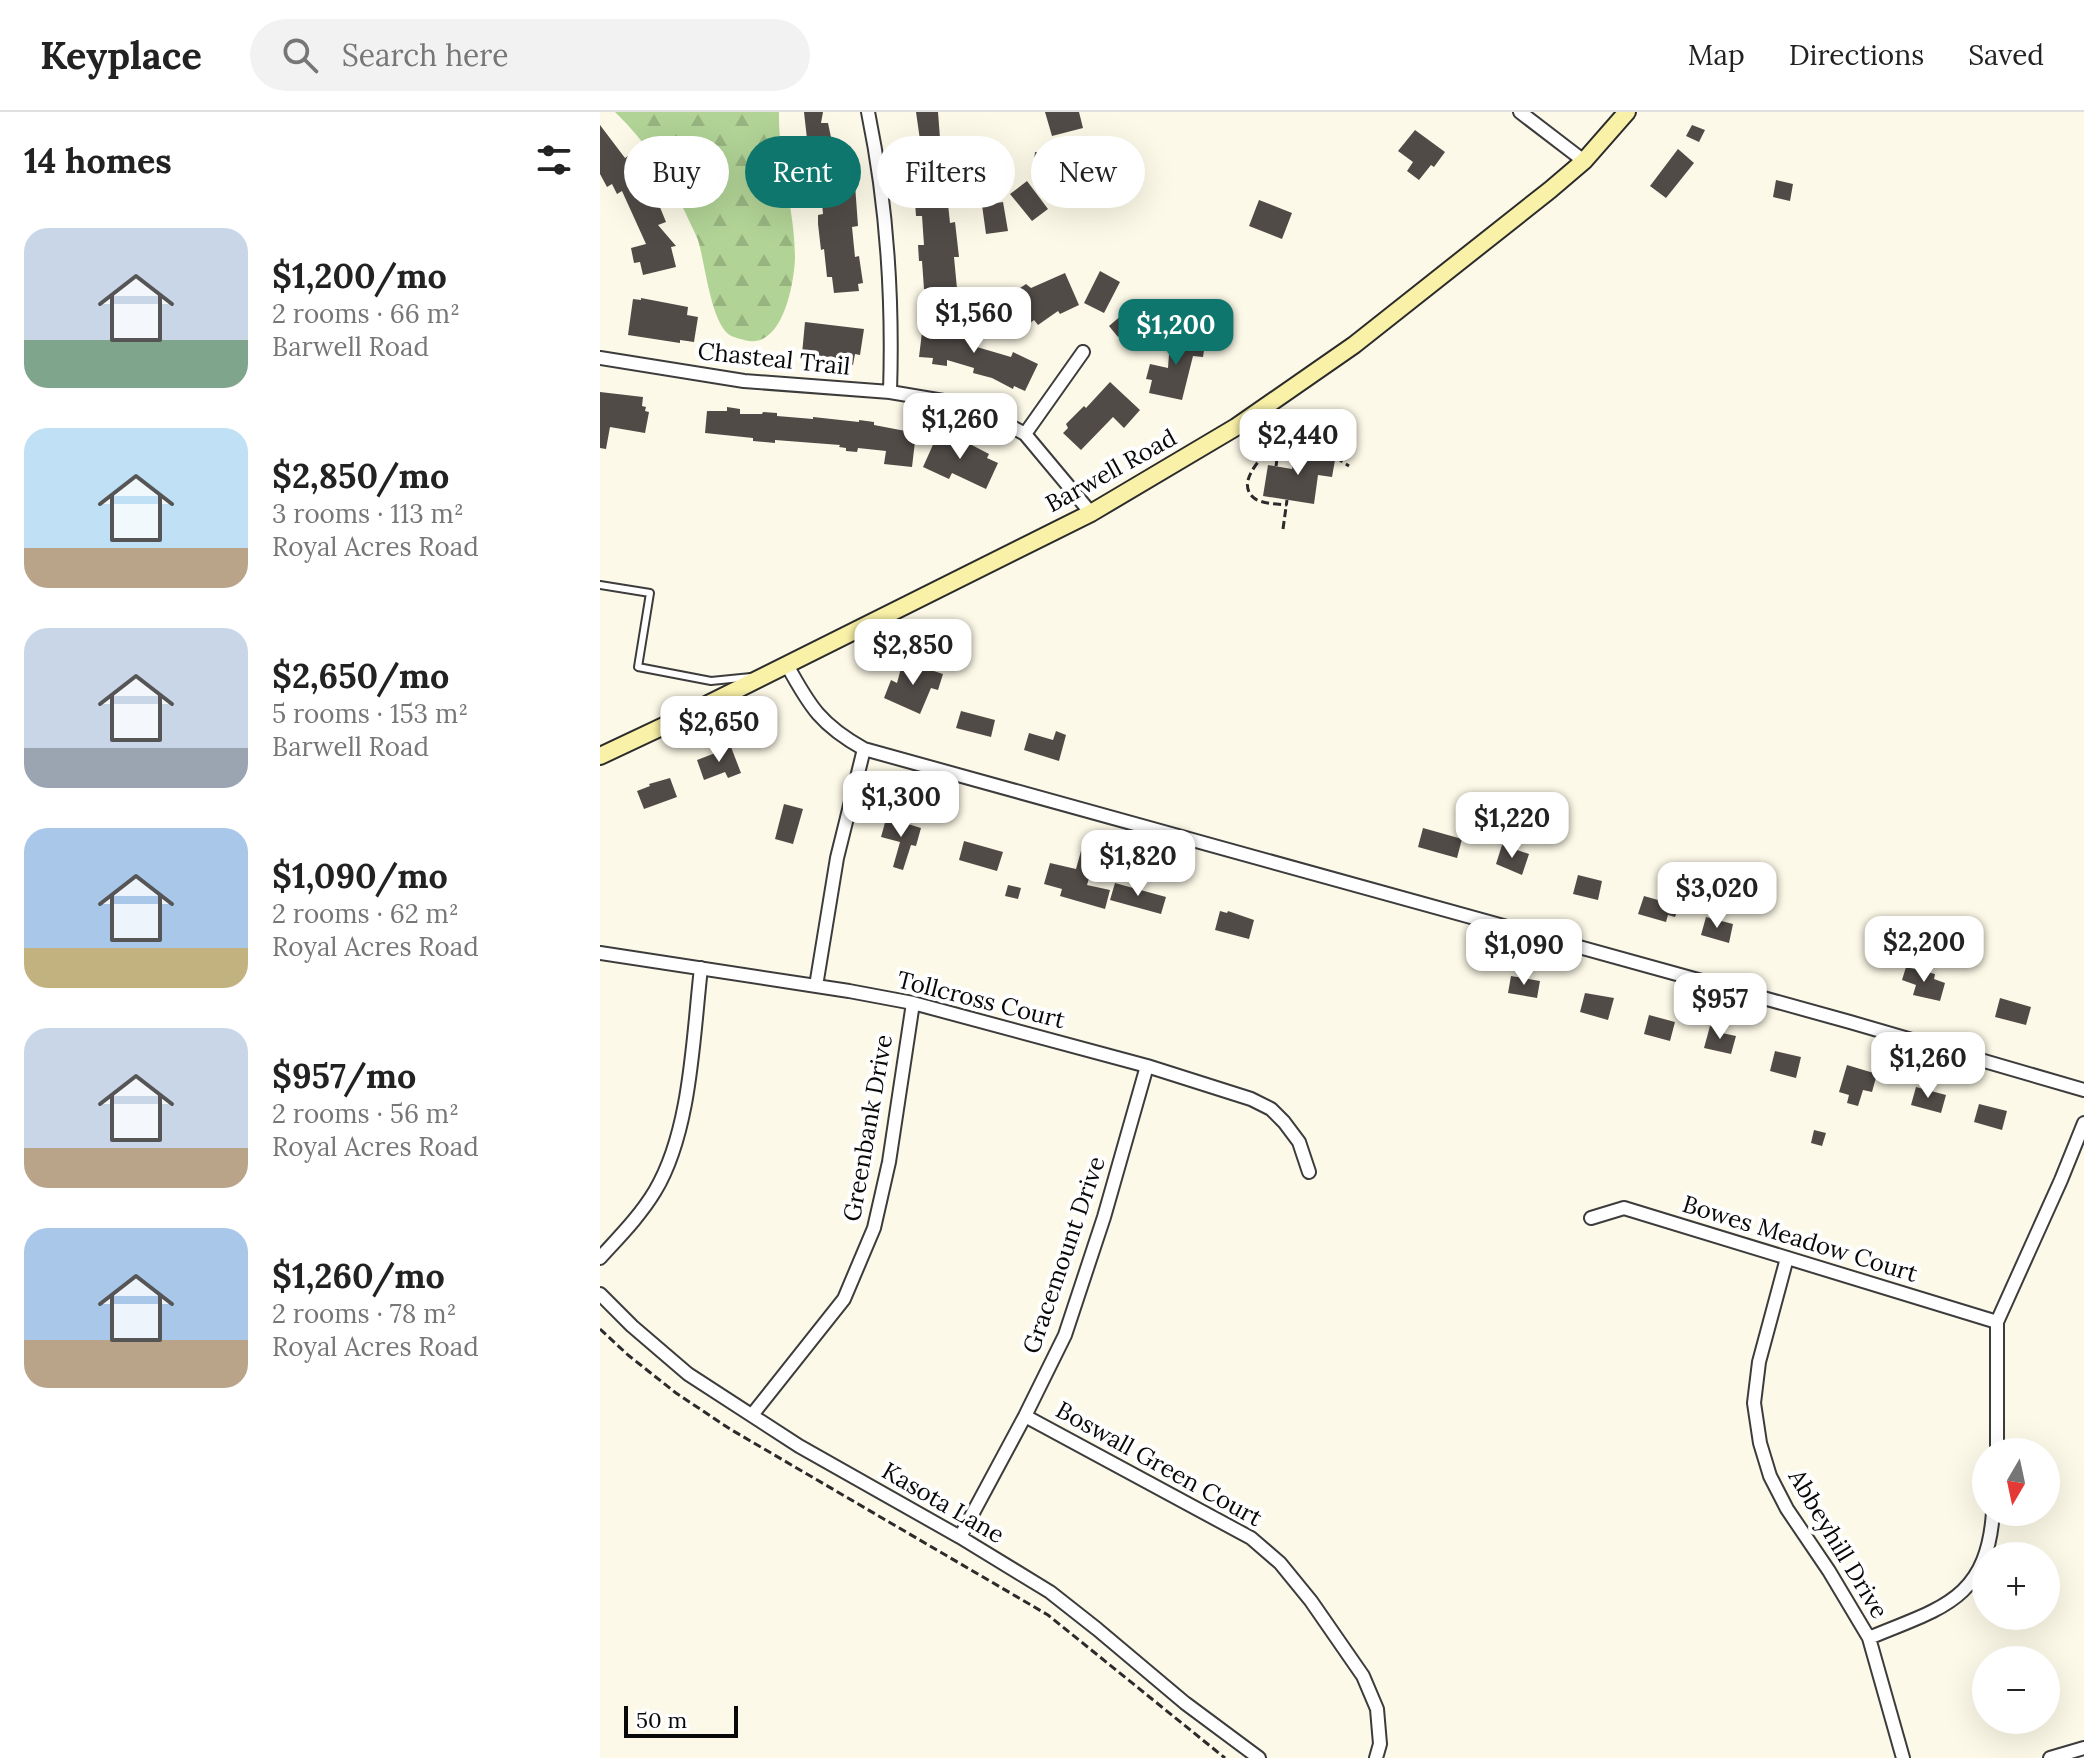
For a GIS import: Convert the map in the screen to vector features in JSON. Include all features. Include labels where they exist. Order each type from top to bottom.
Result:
[{"type":"street","points":[[868,112],[877,156]]},
{"type":"street","points":[[1520,112],[1584,161]]},
{"type":"street","name":"Barwell Road","points":[[600,756],[1091,513],[1236,427],[1354,345],[1584,161],[1627,112]]},
{"type":"street","points":[[882,208],[892,328],[890,392]]},
{"type":"street","points":[[1025,434],[1083,352]]},
{"type":"street","name":"Chasteal Trail","points":[[600,358],[744,381],[890,392],[973,406],[1025,434],[1091,513]]},
{"type":"street","points":[[787,665],[819,716],[841,736],[864,749],[1835,1017],[2084,1090]]},
{"type":"street","points":[[816,986],[837,858],[864,749]]},
{"type":"street","name":"Tollcross Court","points":[[600,953],[913,1003],[1147,1066],[1251,1099],[1271,1109],[1299,1142],[1309,1172]]},
{"type":"street","points":[[600,1258],[638,1216],[656,1190],[676,1142],[688,1082],[701,968]]},
{"type":"street","name":"Greenbank Drive","points":[[752,1415],[844,1299],[874,1228],[889,1162],[913,1003]]},
{"type":"street","name":"Gracemount Drive","points":[[960,1537],[1065,1335],[1104,1217],[1147,1066]]},
{"type":"street","points":[[1997,1438],[1997,1322],[2084,1123]]},
{"type":"street","name":"Bowes Meadow Court","points":[[1591,1218],[1624,1208],[1997,1322]]},
{"type":"street","name":"Abbeyhill Drive","points":[[1787,1258],[1759,1362],[1754,1403],[1760,1443],[1770,1476],[1787,1509],[1869,1638],[1903,1758]]},
{"type":"street","name":"Kasota Lane","points":[[600,1294],[688,1374],[799,1446],[1050,1592],[1185,1703],[1259,1758]]},
{"type":"street","name":"Boswall Green Court","points":[[1025,1416],[1251,1538],[1280,1563],[1311,1601],[1363,1676],[1377,1709],[1380,1744],[1376,1758]]},
{"type":"street","points":[[1869,1638],[1940,1609],[1959,1594],[1972,1581],[1984,1561],[1992,1526]]},
{"type":"street","points":[[2050,1758],[2084,1748]]},
{"type":"lane","points":[[600,585],[650,593],[638,667],[711,681],[762,676]]},
{"type":"path","points":[[1280,439],[1317,445],[1349,466]]},
{"type":"path","points":[[1276,466],[1280,439]]},
{"type":"path","points":[[1280,439],[1250,471],[1249,488],[1252,497],[1259,501],[1287,502],[1283,529]]},
{"type":"path","points":[[600,1329],[676,1393],[730,1429],[1048,1615],[1225,1758]]},
{"type":"green space","points":[[615,112],[779,112],[780,136],[745,136],[745,208],[790,208],[792,221],[795,258],[792,284],[777,326],[768,336],[757,341],[744,340],[729,334],[721,325],[712,302],[698,240],[683,208],[729,208],[729,136],[637,136]]},
{"type":"building","points":[[804,112],[823,112],[821,123],[828,123],[831,136],[807,136]]},
{"type":"building","points":[[916,112],[938,112],[940,136],[919,136]]},
{"type":"building","points":[[1045,112],[1079,112],[1083,128],[1052,136]]},
{"type":"building","points":[[600,125],[624,157],[624,195],[622,191],[617,194],[612,184],[607,187],[600,174]]},
{"type":"building","points":[[1692,125],[1705,130],[1699,142],[1686,136]]},
{"type":"building","points":[[1415,130],[1445,152],[1419,180],[1407,171],[1413,162],[1398,151]]},
{"type":"building","points":[[1678,149],[1694,163],[1666,198],[1650,186]]},
{"type":"building","points":[[1776,180],[1793,184],[1790,201],[1773,197]]},
{"type":"building","points":[[1027,181],[1031,186],[1031,208],[1048,209],[1032,221],[1015,200],[1015,190]]},
{"type":"building","points":[[1259,200],[1292,213],[1282,239],[1249,226]]},
{"type":"building","points":[[630,208],[660,208],[666,222],[658,225],[676,246],[671,247],[676,267],[643,275],[640,262],[634,263],[631,248],[646,244]]},
{"type":"building","points":[[822,208],[857,208],[858,226],[852,227],[855,257],[859,256],[863,283],[858,284],[859,291],[834,293],[832,277],[827,277],[824,249],[821,250],[818,215],[823,214]]},
{"type":"building","points":[[915,208],[948,208],[950,223],[955,222],[959,257],[954,257],[958,299],[928,301],[922,261],[919,261],[918,245],[924,245],[922,216],[916,216]]},
{"type":"building","points":[[982,208],[1004,208],[1008,231],[986,234]]},
{"type":"building","points":[[1100,271],[1120,282],[1104,313],[1084,303]]},
{"type":"building","points":[[1065,273],[1079,305],[1060,314],[1058,311],[1038,325],[1034,320],[1024,328],[1005,298],[1026,284],[1031,288]]},
{"type":"building","points":[[633,299],[688,307],[687,315],[698,317],[694,342],[680,340],[680,343],[628,335]]},
{"type":"building","points":[[1136,303],[1149,319],[1130,335],[1126,330],[1118,337],[1109,326]]},
{"type":"building","points":[[805,322],[864,329],[860,355],[855,354],[853,365],[809,359],[809,354],[802,354]]},
{"type":"building","points":[[923,324],[975,330],[970,345],[1011,357],[1013,352],[1038,364],[1025,391],[973,373],[974,368],[947,360],[947,366],[932,364],[933,358],[919,357]]},
{"type":"building","points":[[1174,334],[1206,337],[1203,357],[1193,356],[1182,400],[1149,393],[1152,380],[1146,379],[1150,364],[1168,368],[1170,340],[1174,340]]},
{"type":"building","points":[[1110,382],[1140,410],[1124,428],[1113,417],[1081,450],[1063,433],[1068,428],[1066,424]]},
{"type":"building","points":[[600,392],[643,397],[642,406],[649,412],[645,433],[610,427],[606,449],[600,448]]},
{"type":"building","points":[[727,407],[740,409],[740,414],[763,412],[777,413],[777,416],[874,422],[874,425],[916,433],[912,467],[884,464],[886,451],[858,448],[857,452],[846,451],[840,445],[775,440],[775,443],[705,433],[707,411],[727,411]]},
{"type":"building","points":[[940,436],[950,440],[952,436],[966,442],[989,454],[987,458],[998,463],[986,489],[952,473],[949,479],[923,467],[936,438]]},
{"type":"building","points":[[1296,448],[1322,452],[1321,458],[1335,460],[1332,477],[1318,475],[1314,504],[1263,496],[1268,465],[1292,469]]},
{"type":"building","points":[[903,661],[943,674],[938,690],[931,688],[920,714],[884,698],[891,680],[897,683]]},
{"type":"building","points":[[961,711],[995,720],[991,737],[956,728]]},
{"type":"building","points":[[1056,731],[1066,735],[1059,761],[1024,750],[1029,733],[1053,740]]},
{"type":"building","points":[[731,747],[741,773],[728,778],[725,772],[704,780],[697,760]]},
{"type":"building","points":[[670,778],[677,797],[644,809],[637,791]]},
{"type":"building","points":[[784,804],[803,809],[793,844],[775,839]]},
{"type":"building","points":[[896,818],[921,828],[916,846],[911,845],[903,870],[893,867],[900,842],[881,837],[886,819],[895,821]]},
{"type":"building","points":[[1423,828],[1462,839],[1457,858],[1418,847]]},
{"type":"building","points":[[964,841],[1003,852],[997,871],[959,860]]},
{"type":"building","points":[[1502,845],[1529,854],[1522,875],[1496,864]]},
{"type":"building","points":[[1081,851],[1096,855],[1087,885],[1110,890],[1105,909],[1060,896],[1062,889],[1044,884],[1050,863],[1076,869]]},
{"type":"building","points":[[1578,875],[1602,881],[1598,900],[1573,894]]},
{"type":"building","points":[[1115,883],[1166,897],[1161,914],[1110,900]]},
{"type":"building","points":[[1008,885],[1021,888],[1018,899],[1005,896]]},
{"type":"building","points":[[1644,896],[1679,906],[1675,917],[1668,915],[1666,922],[1638,914]]},
{"type":"building","points":[[1220,911],[1254,920],[1249,939],[1215,930]]},
{"type":"building","points":[[1706,917],[1733,924],[1729,943],[1701,935]]},
{"type":"building","points":[[1906,967],[1935,974],[1934,979],[1945,983],[1940,1001],[1913,995],[1916,985],[1902,980]]},
{"type":"building","points":[[1511,976],[1540,981],[1537,998],[1508,993]]},
{"type":"building","points":[[1585,993],[1614,998],[1608,1020],[1580,1012]]},
{"type":"building","points":[[2000,998],[2031,1007],[2026,1025],[1995,1017]]},
{"type":"building","points":[[1649,1015],[1675,1022],[1670,1041],[1644,1034]]},
{"type":"building","points":[[1710,1026],[1736,1036],[1731,1054],[1704,1048]]},
{"type":"building","points":[[1775,1051],[1801,1057],[1796,1078],[1770,1071]]},
{"type":"building","points":[[1847,1065],[1877,1074],[1872,1092],[1863,1090],[1858,1106],[1847,1103],[1849,1095],[1839,1092]]},
{"type":"building","points":[[1916,1087],[1946,1095],[1941,1113],[1911,1105]]},
{"type":"building","points":[[1979,1104],[2007,1111],[2002,1130],[1974,1122]]},
{"type":"building","points":[[1814,1130],[1826,1133],[1822,1146],[1811,1143]]}]
